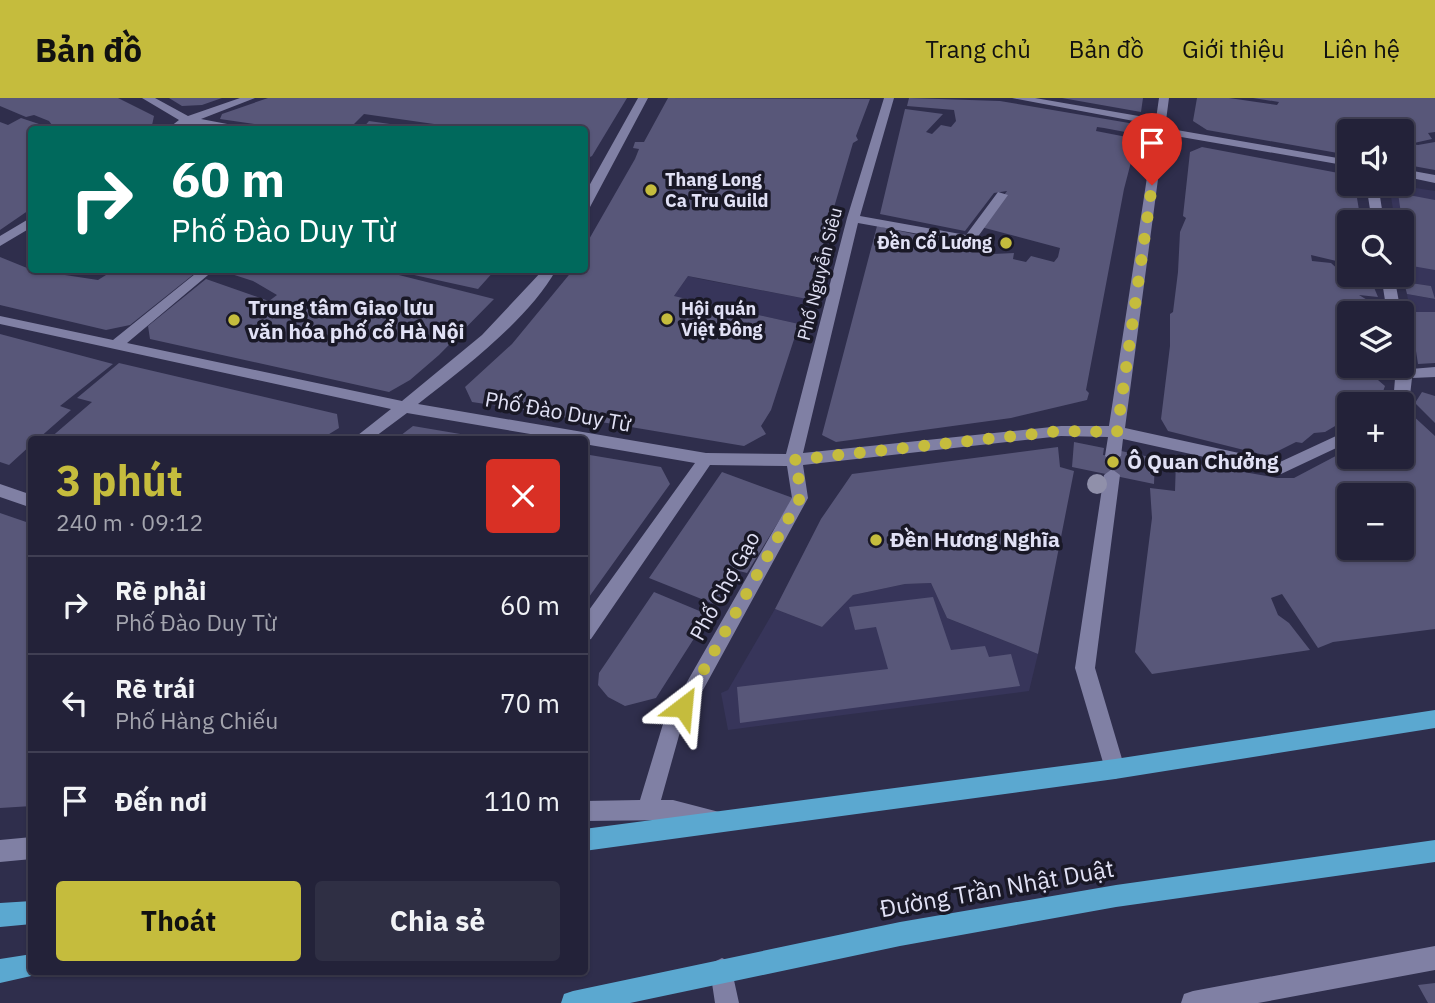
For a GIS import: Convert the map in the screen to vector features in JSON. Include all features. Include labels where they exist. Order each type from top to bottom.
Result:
[{"type":"main road","points":[[588,839],[1115,769],[1435,719]]},
{"type":"main road","name":"Đường Trần Nhật Duật","points":[[573,1003],[722,970],[1116,896],[1435,851]]},
{"type":"main road","points":[[0,915],[28,912]]},
{"type":"main road","points":[[0,971],[28,966]]},
{"type":"street","points":[[147,98],[187,120],[227,126]]},
{"type":"street","points":[[177,126],[187,120],[250,98]]},
{"type":"street","points":[[588,200],[643,98]]},
{"type":"street","name":"Phố Nguyễn Siêu","points":[[793,460],[853,218],[889,98]]},
{"type":"street","points":[[1017,98],[1337,161]]},
{"type":"street","points":[[1115,769],[1085,668],[1164,98]]},
{"type":"street","points":[[588,174],[601,176]]},
{"type":"street","points":[[1414,175],[1435,178]]},
{"type":"street","points":[[853,218],[970,239],[1002,195]]},
{"type":"street","points":[[0,242],[28,224]]},
{"type":"street","points":[[115,345],[204,273]]},
{"type":"street","points":[[365,436],[405,407],[514,312],[547,273]]},
{"type":"street","name":"Phố Đào Duy Từ","points":[[0,320],[405,407],[573,436]]},
{"type":"street","points":[[1414,373],[1435,372]]},
{"type":"street","name":"Phố Đào Duy Từ","points":[[588,439],[706,459],[793,460],[1061,431],[1117,432],[1281,468],[1337,442]]},
{"type":"street","points":[[588,628],[706,459]]},
{"type":"street","name":"Phố Chợ Gạo","points":[[648,810],[670,730],[800,498],[799,480],[793,460]]},
{"type":"street","points":[[0,490],[28,500]]},
{"type":"street","points":[[588,811],[673,810],[719,821]]},
{"type":"street","points":[[0,851],[28,848]]},
{"type":"street","points":[[1193,1003],[1242,998],[1435,958]]},
{"type":"street","points":[[722,970],[727,1003]]},
{"type":"shaded area","points":[[1414,188],[1435,191],[1435,312],[1414,312],[1414,301],[1408,301],[1407,294],[1434,299],[1431,286],[1414,283],[1414,210],[1393,210],[1391,196],[1414,196]]},
{"type":"shaded area","points":[[688,276],[807,299],[799,324],[674,296]]},
{"type":"shaded area","points":[[931,583],[947,618],[1038,654],[1029,691],[728,730],[721,693],[728,690],[775,609],[822,627],[853,595],[905,584]]},
{"type":"building","points":[[0,98],[118,98],[154,116],[152,126],[51,126],[49,121],[34,115],[26,117],[0,106]]},
{"type":"building","points":[[169,98],[222,98],[202,105],[182,106]]},
{"type":"building","points":[[268,98],[627,98],[592,156],[588,158],[588,126],[440,126],[364,114],[352,126],[267,126],[220,119],[222,114]]},
{"type":"building","points":[[668,98],[870,99],[856,136],[858,140],[853,143],[807,299],[688,276],[674,296],[799,324],[771,410],[761,426],[766,434],[744,446],[595,421],[589,425],[557,415],[472,402],[465,387],[512,344],[571,273],[588,273],[588,241],[635,159],[639,149],[633,148],[635,142],[644,142]]},
{"type":"building","points":[[909,98],[1000,101],[1129,123],[1137,128],[1136,134],[1097,127],[1096,131],[1137,139],[1124,189],[1086,390],[1089,393],[1087,400],[1011,418],[836,442],[822,435],[877,226],[946,241],[950,239],[990,250],[993,254],[1014,253],[1013,259],[1026,262],[1031,256],[1054,262],[1060,248],[981,227],[1007,191],[994,193],[965,231],[880,214],[905,109],[943,114],[926,132],[932,134],[941,125],[951,127],[956,121],[954,110],[907,106]]},
{"type":"building","points":[[1062,98],[1143,98],[1141,112]]},
{"type":"building","points":[[1197,98],[1229,98],[1277,105],[1279,102],[1253,98],[1435,98],[1435,132],[1428,133],[1432,139],[1414,143],[1414,119],[1337,119],[1337,153],[1207,130],[1193,121]]},
{"type":"building","points":[[21,118],[42,125],[28,126],[28,211],[0,230],[0,122],[8,125]]},
{"type":"building","points":[[369,121],[404,126],[365,126]]},
{"type":"building","points":[[1435,142],[1435,170],[1414,166],[1414,144]]},
{"type":"building","points":[[1202,147],[1337,173],[1337,196],[1356,196],[1359,210],[1337,210],[1337,261],[1311,255],[1312,261],[1331,263],[1337,268],[1337,287],[1374,287],[1378,297],[1359,295],[1369,301],[1337,301],[1337,378],[1386,378],[1378,380],[1385,386],[1383,392],[1337,392],[1337,425],[1325,432],[1314,433],[1302,443],[1296,442],[1272,454],[1264,455],[1168,431],[1161,419],[1180,232],[1186,218],[1183,216],[1190,152]]},
{"type":"building","points":[[1398,196],[1435,200],[1435,270],[1414,266],[1414,210],[1400,210]]},
{"type":"building","points":[[0,257],[28,268],[28,273],[52,273],[98,280],[109,273],[195,273],[130,325],[106,330],[0,305]]},
{"type":"building","points":[[228,273],[391,273],[494,299],[439,355],[410,380],[389,392],[150,339],[148,326],[206,279],[269,301],[277,295],[253,281]]},
{"type":"building","points":[[405,273],[492,273],[478,289]]},
{"type":"building","points":[[1414,283],[1431,286],[1435,299],[1407,294],[1405,287],[1414,287]]},
{"type":"building","points":[[1414,312],[1435,312],[1435,363],[1418,364]]},
{"type":"building","points":[[0,334],[113,364],[60,406],[71,410],[41,436],[28,436],[28,448],[9,465],[0,462]]},
{"type":"building","points":[[119,363],[337,414],[339,428],[326,436],[52,436],[92,402],[77,398]]},
{"type":"building","points":[[1422,392],[1435,396],[1435,423],[1415,403]]},
{"type":"building","points":[[1414,417],[1435,436],[1435,629],[1333,642],[1318,648],[1282,594],[1271,598],[1278,615],[1289,623],[1310,650],[1152,674],[1135,652],[1152,518],[1150,488],[1175,491],[1176,460],[1277,478],[1294,478],[1337,455],[1337,469],[1414,469]]},
{"type":"building","points":[[413,426],[472,436],[400,436]]},
{"type":"building","name":"Ô Quan Chưởng","points":[[1074,442],[1104,448],[1103,455],[1120,458],[1121,451],[1155,458],[1154,484],[1072,467]]},
{"type":"building","points":[[1058,447],[1060,467],[1074,471],[1038,654],[947,618],[931,583],[905,584],[853,595],[822,627],[775,609],[821,519],[852,474]]},
{"type":"building","points":[[588,455],[661,467],[670,484],[588,598]]},
{"type":"building","points":[[722,472],[793,498],[747,573],[739,571],[719,606],[649,578]]},
{"type":"building","points":[[0,513],[28,523],[28,806],[0,808]]},
{"type":"building","points":[[654,592],[709,615],[656,698],[625,706],[608,697],[598,685],[599,673]]},
{"type":"building","points":[[933,597],[951,650],[985,646],[989,657],[1011,654],[1020,686],[740,723],[737,687],[888,669],[876,627],[855,630],[849,607]]},
{"type":"building","points":[[1435,983],[1435,1003],[1428,1003],[1418,985]]},
{"type":"place","name":"Thang Long Ca Tru Guild","points":[[651,190]]},
{"type":"place","name":"Đền Cổ Lương","points":[[1006,243]]},
{"type":"place","name":"Hội quán Việt Đông","points":[[667,319]]},
{"type":"place","name":"Trung tâm Giao lưu văn hóa phố cổ Hà Nội","points":[[234,320]]},
{"type":"place","name":"Ô Quan Chưởng","points":[[1113,462]]},
{"type":"place","name":"Đền Hương Nghĩa","points":[[876,540]]},
{"type":"route","points":[[683,707],[800,498],[799,480],[793,460],[1061,431],[1117,432],[1152,185]]}]
